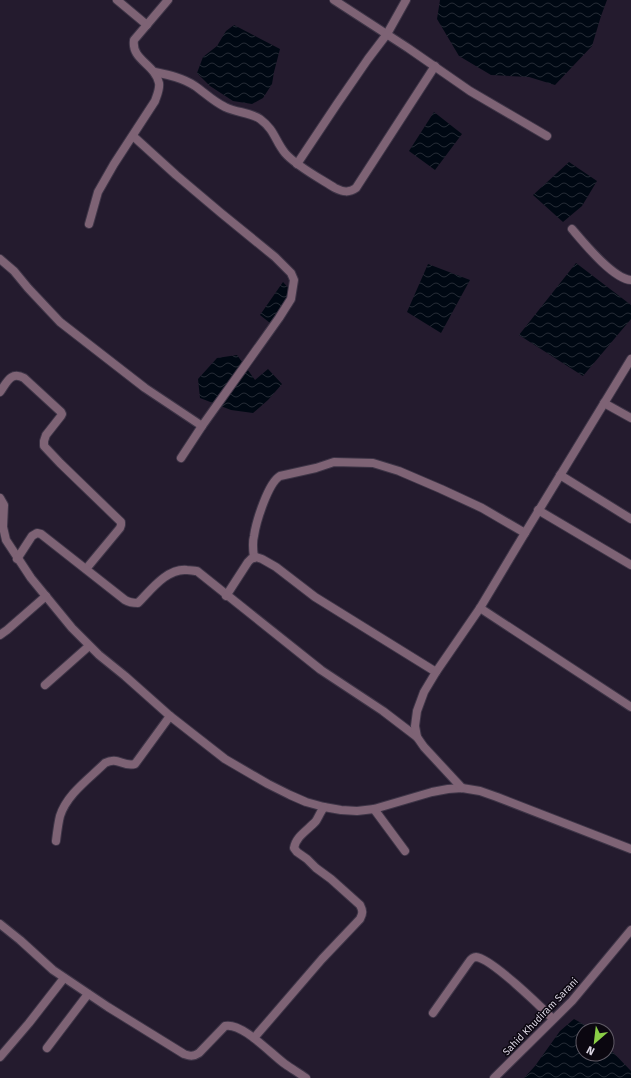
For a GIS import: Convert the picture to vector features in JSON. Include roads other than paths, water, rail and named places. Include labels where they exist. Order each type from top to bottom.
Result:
[{"type":"street","points":[[116,0],[147,25]]},
{"type":"street","points":[[88,224],[98,192],[114,164],[155,101],[159,84],[155,72],[138,56],[133,46],[134,40],[168,0]]},
{"type":"street","points":[[334,0],[435,66],[470,91],[547,136]]},
{"type":"street","points":[[297,164],[355,78],[387,34],[406,0]]},
{"type":"street","points":[[155,72],[172,75],[185,81],[226,107],[259,118],[269,127],[285,154],[297,164],[341,191],[348,192],[356,188],[435,66]]},
{"type":"street","points":[[133,136],[176,175],[276,257],[291,273],[294,280],[291,299],[279,318],[181,458]]},
{"type":"street","points":[[572,229],[592,253],[605,265],[623,278],[631,280]]},
{"type":"street","points":[[0,259],[14,271],[60,322],[145,388],[202,426]]},
{"type":"street","points":[[462,788],[424,747],[417,736],[415,726],[417,711],[424,692],[480,608],[538,510],[604,403],[630,364]]},
{"type":"street","points":[[0,392],[11,378],[14,376],[19,376],[24,378],[61,412],[61,416],[46,435],[44,446],[121,522],[120,528],[86,569]]},
{"type":"street","points":[[604,403],[631,418]]},
{"type":"street","points":[[254,558],[254,535],[259,516],[269,490],[276,478],[334,462],[373,463],[399,471],[482,508],[525,532]]},
{"type":"street","points":[[560,475],[631,519]]},
{"type":"street","points":[[0,498],[4,505],[3,538],[72,628],[89,646],[170,716],[225,759],[247,772],[306,802],[341,810],[357,811],[374,809],[432,792],[448,789],[462,788],[480,791],[631,849]]},
{"type":"street","points":[[538,510],[631,565]]},
{"type":"street","points":[[18,559],[32,536],[37,533],[41,534],[130,603],[138,603],[165,576],[186,569],[197,572],[320,670],[383,711],[417,736]]},
{"type":"street","points":[[226,596],[243,567],[251,559],[256,557],[262,559],[276,567],[315,597],[436,672]]},
{"type":"street","points":[[0,635],[46,596]]},
{"type":"street","points":[[480,608],[631,707]]},
{"type":"street","points":[[45,685],[89,646]]},
{"type":"street","points":[[56,841],[60,816],[71,796],[110,760],[115,760],[130,765],[135,764],[170,716]]},
{"type":"street","points":[[254,1038],[362,914],[360,905],[294,848],[298,838],[317,819],[324,807]]},
{"type":"street","points":[[374,809],[405,851]]},
{"type":"street","points":[[0,924],[64,978],[184,1054],[195,1056],[225,1026],[230,1025],[235,1026],[254,1038],[285,1064],[306,1078]]},
{"type":"street","name":"Sahid Khudiram Sarani","points":[[494,1078],[572,1000],[631,930]]},
{"type":"street","points":[[433,1014],[469,962],[476,957],[491,963],[539,1004],[553,1019]]},
{"type":"street","points":[[0,1057],[64,978]]},
{"type":"street","points":[[47,1048],[88,994]]},
{"type":"water","points":[[440,0],[607,0],[592,46],[555,85],[529,77],[491,75],[459,56],[437,19]]},
{"type":"water","points":[[234,25],[280,49],[272,84],[263,98],[252,104],[233,101],[210,86],[197,73],[203,57],[217,46],[226,31]]},
{"type":"water","points":[[434,112],[462,134],[435,170],[409,151]]},
{"type":"water","points":[[569,162],[597,181],[582,206],[563,222],[533,195]]},
{"type":"water","points":[[576,263],[631,305],[631,319],[583,376],[519,335]]},
{"type":"water","points":[[428,264],[470,280],[441,333],[407,312]]},
{"type":"water","points":[[283,282],[294,294],[289,309],[270,323],[260,315]]},
{"type":"water","points":[[237,355],[255,380],[268,369],[282,384],[268,400],[253,413],[231,410],[200,398],[198,379],[217,358]]},
{"type":"water","points":[[574,1019],[579,1022],[575,1022],[575,1062],[615,1062],[615,1054],[631,1071],[631,1078],[524,1078],[535,1066],[560,1031]]}]
